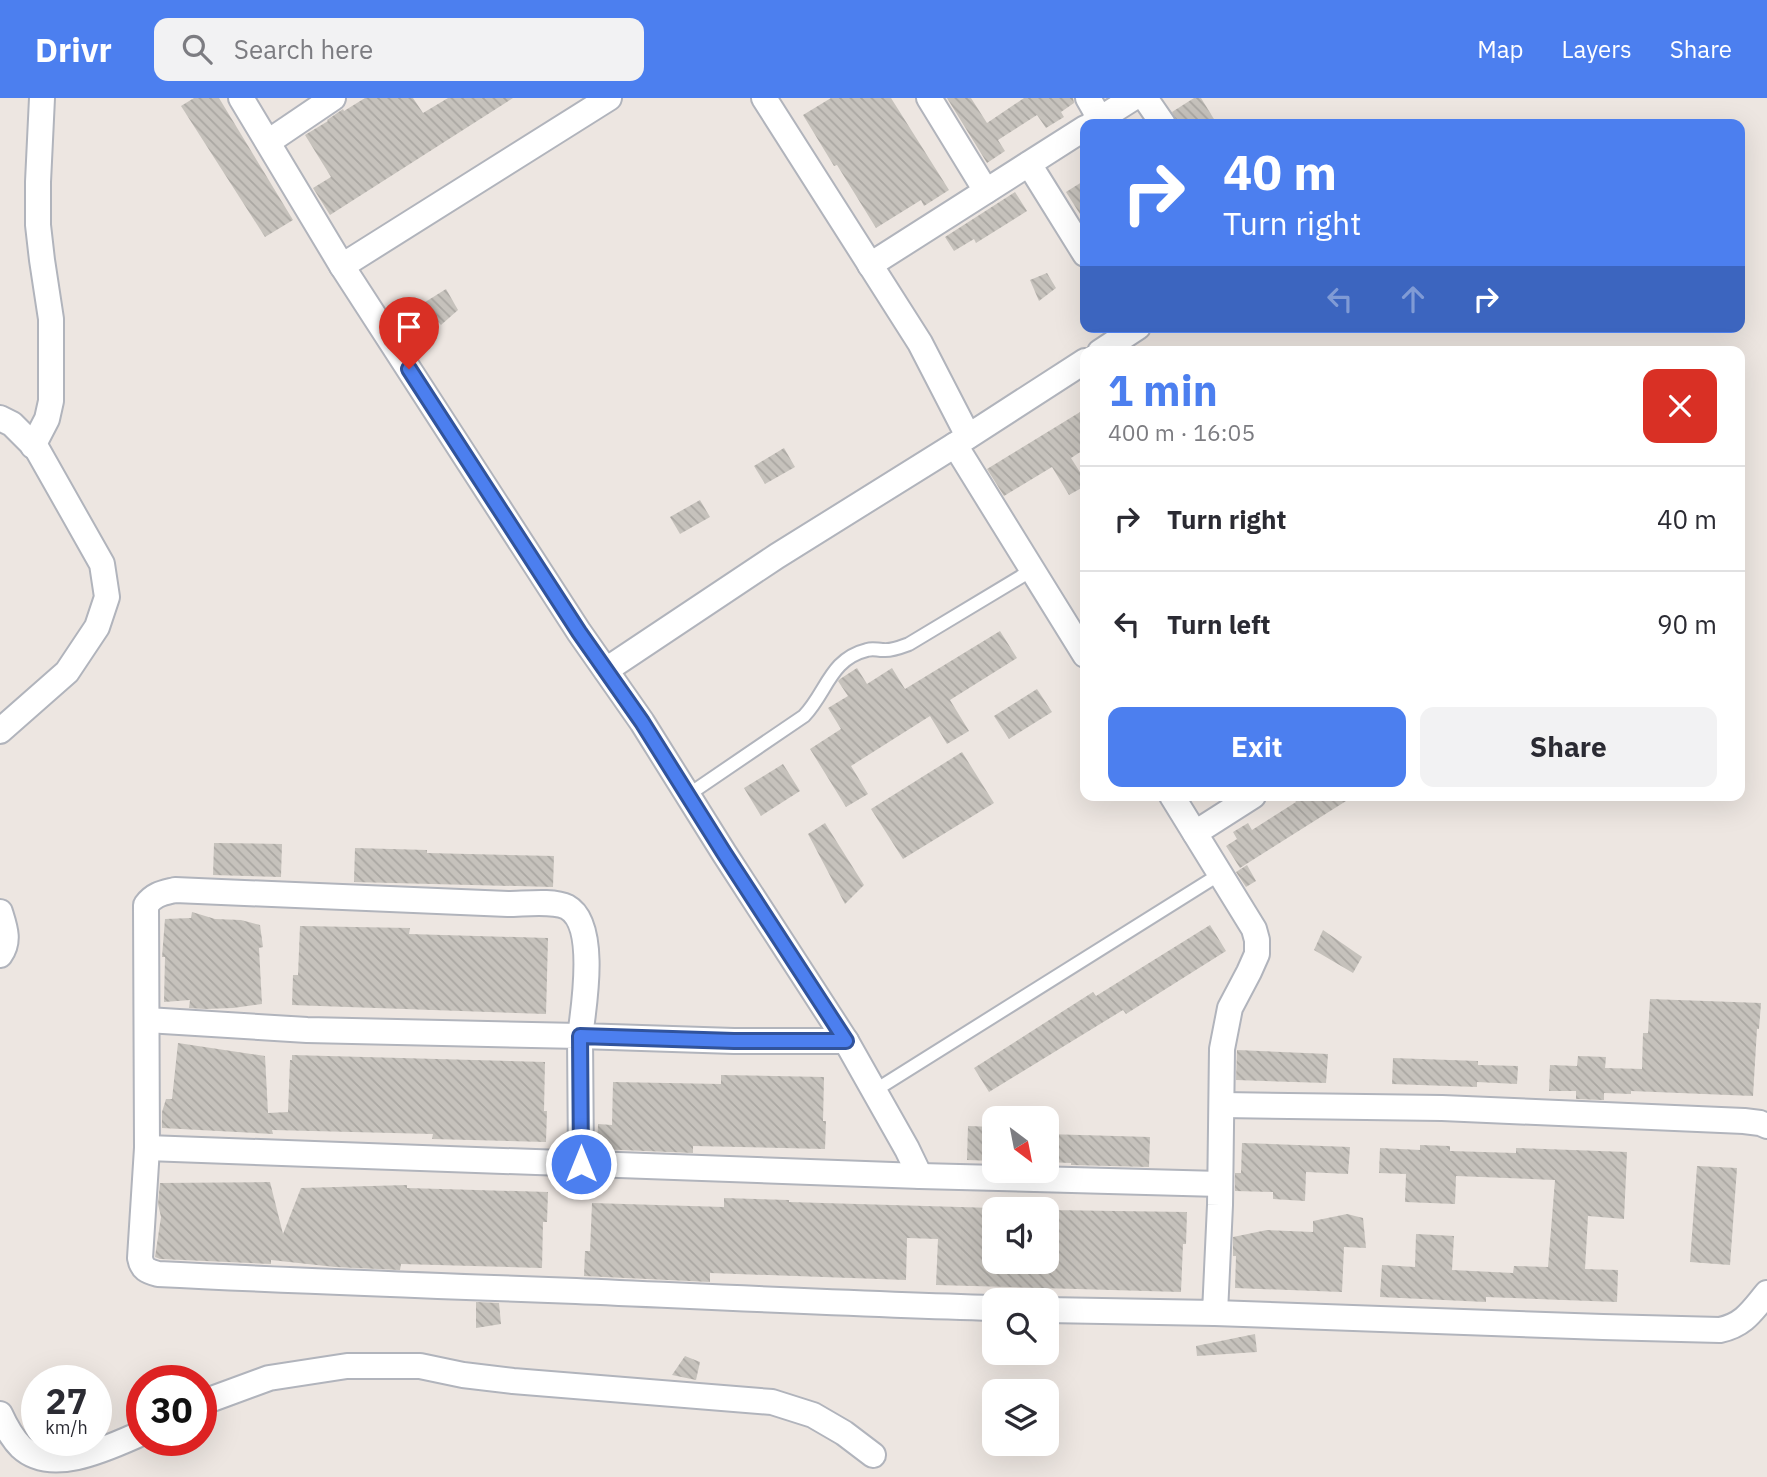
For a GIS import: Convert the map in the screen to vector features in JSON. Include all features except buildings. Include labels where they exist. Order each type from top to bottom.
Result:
[{"type":"street","points":[[33,446],[47,419],[52,374],[51,319],[38,225],[42,98]]},
{"type":"street","points":[[241,98],[342,266],[579,632],[642,722],[846,1041],[920,1176]]},
{"type":"street","points":[[268,142],[333,98]]},
{"type":"street","points":[[342,266],[609,98]]},
{"type":"street","points":[[764,98],[920,343],[962,441],[1032,570],[1080,648]]},
{"type":"street","points":[[929,98],[986,191]]},
{"type":"street","points":[[1091,117],[1133,98]]},
{"type":"street","points":[[1145,98],[1160,119]]},
{"type":"street","points":[[870,265],[1029,164],[1080,125]]},
{"type":"street","points":[[1029,164],[1080,246]]},
{"type":"street","points":[[1108,346],[1127,333]]},
{"type":"street","points":[[606,670],[778,556],[1080,365]]},
{"type":"street","points":[[0,418],[12,424],[33,446],[102,564],[107,597],[97,627],[67,672],[0,731]]},
{"type":"street","points":[[1175,801],[1254,929],[1257,940],[1257,954],[1230,1008],[1222,1049],[1215,1313]]},
{"type":"street","points":[[1195,833],[1246,801]]},
{"type":"street","points":[[581,1164],[580,1036],[587,973],[583,927],[568,908],[558,904],[175,890],[151,898],[146,905],[147,1148],[140,1258],[145,1269],[158,1274],[311,1282],[982,1308]]},
{"type":"street","points":[[0,912],[7,939],[0,955]]},
{"type":"street","points":[[147,1020],[307,1030],[734,1041],[846,1041]]},
{"type":"street","points":[[1222,1105],[1456,1109],[1744,1121],[1767,1126]]},
{"type":"street","points":[[147,1148],[1220,1184]]},
{"type":"street","points":[[1059,1310],[1720,1330],[1734,1327],[1748,1316],[1767,1293]]},
{"type":"street","points":[[217,1397],[269,1378],[347,1366],[420,1366],[513,1381],[772,1402],[813,1415],[844,1433],[873,1455]]},
{"type":"street","points":[[0,1414],[21,1447],[37,1457],[58,1459],[94,1454],[126,1440]]},
{"type":"lane","points":[[688,794],[804,716],[813,707],[834,670],[847,659],[866,650],[894,650],[909,644],[1032,570]]},
{"type":"lane","points":[[874,1091],[1220,874]]},
{"type":"route","points":[[409,369],[579,632],[642,722],[846,1041],[734,1041],[580,1036],[581,1164]]}]
